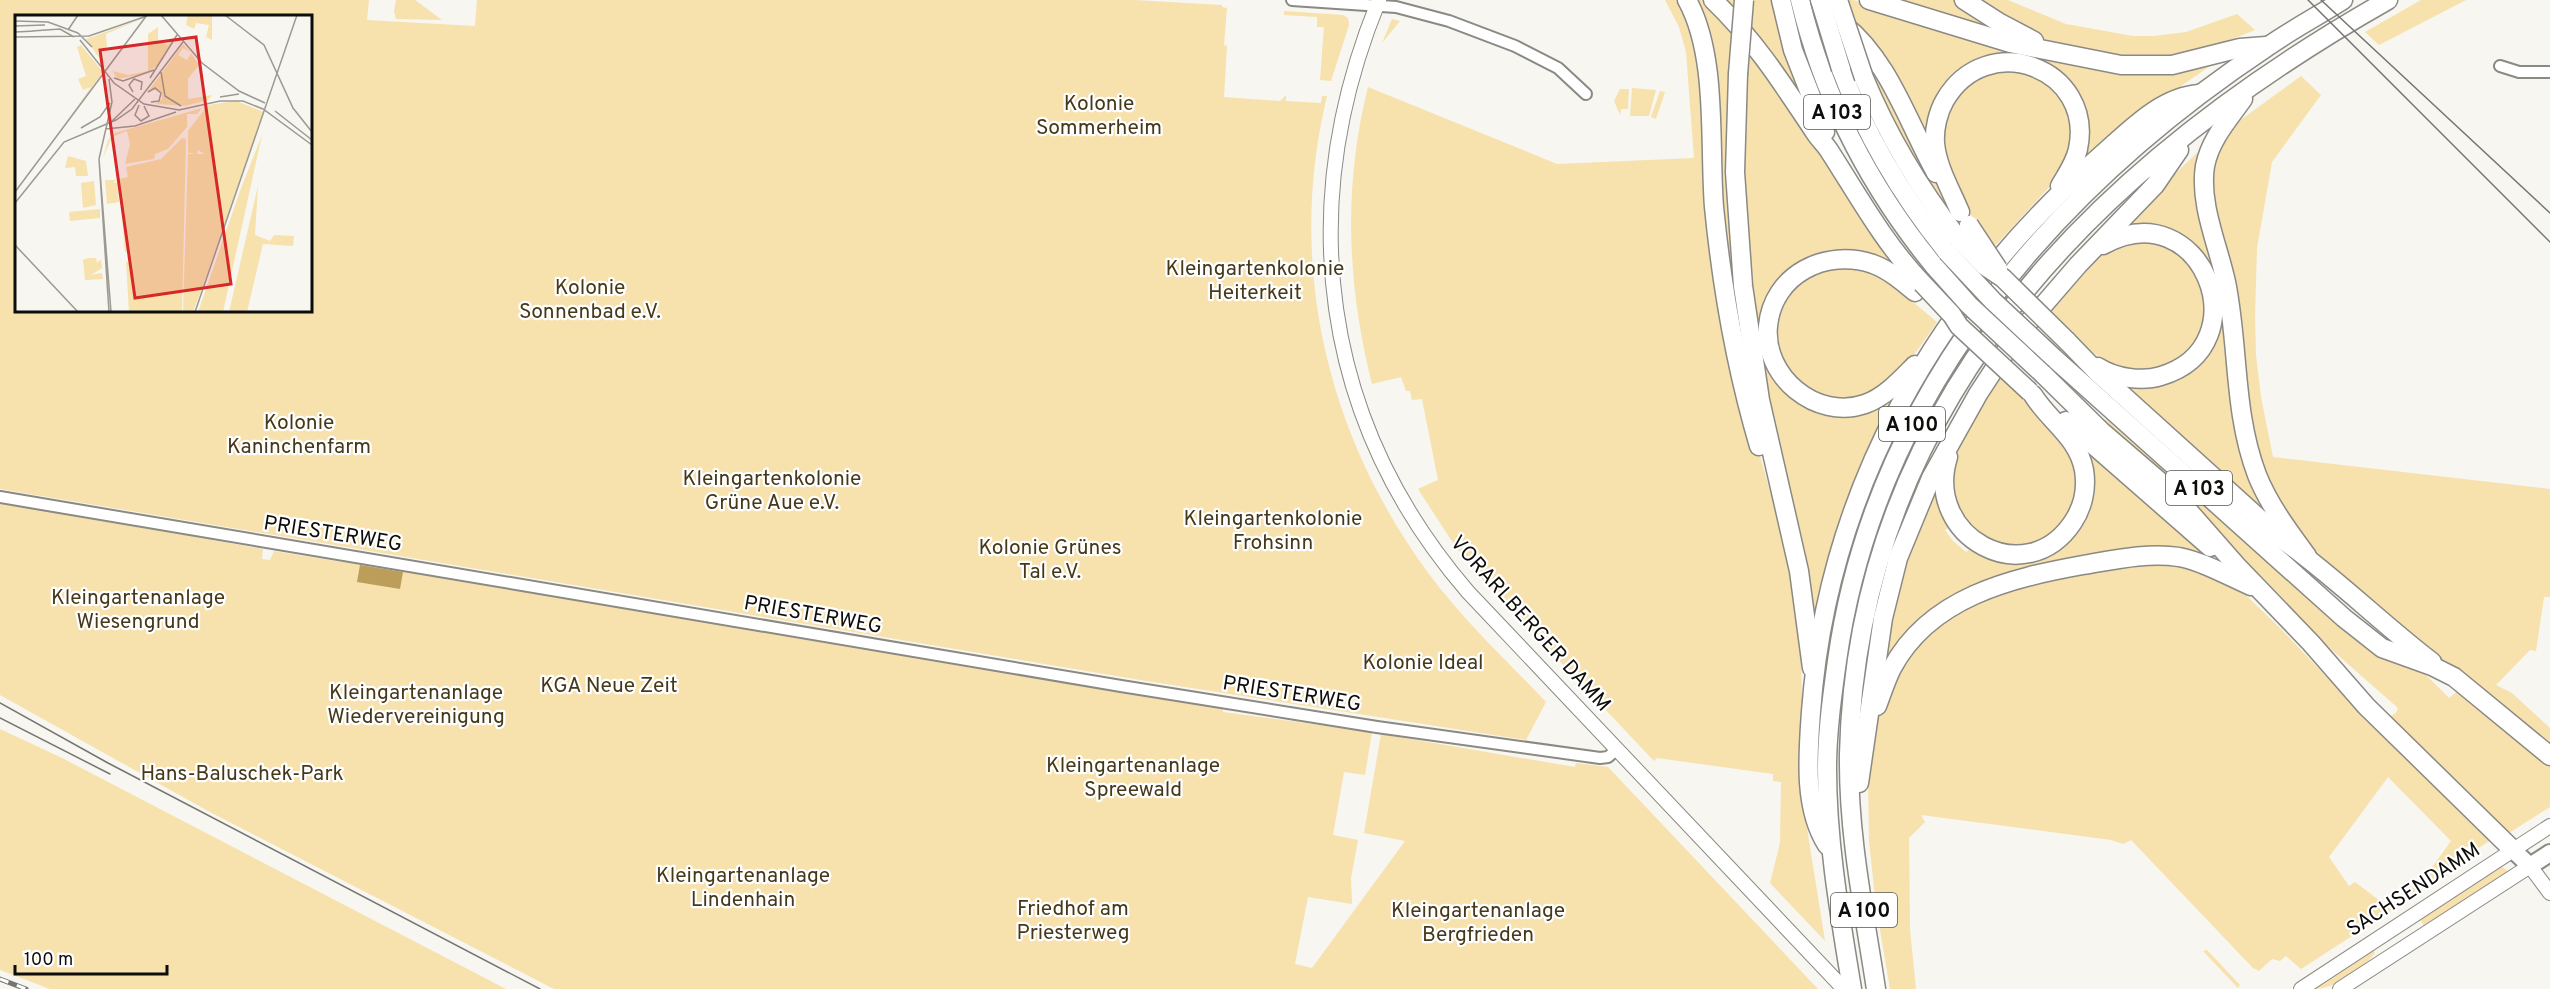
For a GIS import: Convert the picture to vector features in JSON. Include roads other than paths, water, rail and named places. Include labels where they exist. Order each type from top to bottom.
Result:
[{"type":"highway","points":[[1687,0],[1698,24],[1705,52],[1715,210],[1736,355],[1772,488],[1788,528]]},
{"type":"highway","points":[[1713,0],[1764,56],[1830,150],[1868,215],[1904,263],[1918,287],[1947,320],[1959,326],[2183,526],[2236,565]]},
{"type":"highway","points":[[1744,0],[1738,74],[1735,192],[1743,286],[1760,400],[1799,571],[1814,679]]},
{"type":"highway","points":[[1781,0],[1793,50],[1830,150]]},
{"type":"highway","points":[[1802,0],[1846,27],[1871,53],[1887,79],[1920,146],[1985,266],[2003,279],[2097,372],[2283,540],[2307,556],[2399,637],[2472,691],[2550,756]]},
{"type":"highway","name":"A 103","points":[[1802,0],[1817,60],[1838,114],[1863,163],[1908,235],[1976,312],[2101,431],[2172,492],[2390,732],[2513,850]]},
{"type":"highway","name":"A 103","points":[[1820,0],[1841,69],[1858,112],[1880,155],[1912,207],[1947,252],[1993,301],[2054,358],[2336,611],[2376,644],[2396,655],[2445,672]]},
{"type":"highway","points":[[1838,0],[1863,78],[1897,149],[1939,213],[1962,225]]},
{"type":"highway","points":[[1869,0],[2010,43],[2108,63],[2172,65],[2240,48],[2268,46]]},
{"type":"highway","points":[[1964,0],[2000,23],[2052,51]]},
{"type":"highway","name":"A 100","points":[[1852,989],[1832,852],[1827,768],[1830,711],[1844,613],[1861,545],[1890,468],[1942,368],[1997,290],[2041,238],[2133,150],[2201,94],[2268,46],[2343,0]]},
{"type":"highway","name":"A 100","points":[[1876,989],[1851,832],[1850,734],[1859,647],[1884,542],[1904,486],[1929,434],[1960,379],[2014,303],[2059,251],[2106,204],[2194,129],[2253,83],[2388,0]]},
{"type":"highway","points":[[1962,225],[1938,159],[1935,142],[1937,118],[1951,91],[1961,79],[1985,65],[2000,62],[2028,64],[2042,70],[2063,88],[2076,111],[2079,124],[2078,150],[2074,161],[2046,208]]},
{"type":"highway","points":[[2253,83],[2210,150],[2204,180],[2206,201],[2226,284],[2240,402],[2254,464],[2272,505],[2307,556]]},
{"type":"highway","points":[[1832,852],[1813,814],[1810,767],[1814,679],[1828,589],[1867,475],[1898,409],[1932,350],[1979,282],[2046,208],[2087,168],[2150,115],[2176,98],[2201,94]]},
{"type":"highway","points":[[1851,832],[1883,618],[1898,558],[1931,478],[1978,394],[2014,339],[2078,265],[2155,184],[2194,129]]},
{"type":"highway","points":[[2078,265],[2112,239],[2133,234],[2155,234],[2174,241],[2195,257],[2207,274],[2214,301],[2210,330],[2201,347],[2189,361],[2173,372],[2156,378],[2130,378],[2102,370],[2084,357]]},
{"type":"highway","points":[[1918,287],[1862,261],[1837,258],[1812,264],[1791,279],[1773,306],[1768,326],[1772,356],[1778,370],[1797,391],[1811,401],[1844,408],[1863,405],[1877,399],[1932,350]]},
{"type":"highway","points":[[1954,438],[1947,461],[1945,494],[1954,521],[1964,534],[1986,548],[2012,554],[2039,550],[2055,542],[2068,530],[2080,513],[2085,495],[2084,470],[2079,454],[2066,432],[2039,405],[2032,393]]},
{"type":"highway","points":[[1866,732],[1893,667],[1907,646],[1926,626],[1951,606],[1993,587],[2066,568],[2129,558],[2161,556],[2179,558],[2213,569],[2261,591]]},
{"type":"main road","points":[[2513,850],[2540,859]]},
{"type":"street","points":[[1292,0],[1378,3],[1449,21],[1515,46],[1558,68],[1586,94]]},
{"type":"street","name":"VORARLBERGER DAMM","points":[[1378,3],[1360,48],[1347,94],[1334,164],[1330,213],[1335,301],[1345,356],[1370,434],[1402,499],[1440,557],[1484,609],[1844,989]]},
{"type":"street","points":[[2500,66],[2519,72],[2550,72]]},
{"type":"street","name":"PRIESTERWEG","points":[[0,497],[1357,723],[1602,759],[1617,749]]},
{"type":"street","name":"SACHSENDAMM","points":[[2302,989],[2550,826]]},
{"type":"street","points":[[2540,859],[2550,893]]},
{"type":"street","name":"SACHSENDAMM","points":[[2340,989],[2540,859]]},
{"type":"street","points":[[2409,919],[2421,937]]},
{"type":"tram line","points":[[2308,0],[2550,242]]},
{"type":"tram line","points":[[2321,0],[2550,213]]},
{"type":"tram line","points":[[0,703],[108,763],[540,989]]},
{"type":"tram line","points":[[0,718],[110,774]]},
{"type":"railway","points":[[0,979],[26,989]]},
{"type":"park label","name":"Kolonie Sommerheim","points":[[1099,115]]},
{"type":"park label","name":"Kleingartenkolonie Heiterkeit","points":[[1255,280]]},
{"type":"park label","name":"Kolonie Sonnenbad e.V.","points":[[590,299]]},
{"type":"park label","name":"Kolonie Kaninchenfarm","points":[[299,434]]},
{"type":"park label","name":"Kleingartenkolonie Grüne Aue e.V.","points":[[772,490]]},
{"type":"park label","name":"Kleingartenkolonie Frohsinn","points":[[1273,530]]},
{"type":"park label","name":"Kolonie Grünes Tal e.V.","points":[[1050,559]]},
{"type":"park label","name":"Kleingartenanlage Wiesengrund","points":[[138,609]]},
{"type":"park label","name":"Kolonie Ideal","points":[[1423,662]]},
{"type":"park label","name":"KGA Neue Zeit","points":[[609,685]]},
{"type":"park label","name":"Kleingartenanlage Wiedervereinigung","points":[[416,704]]},
{"type":"park label","name":"Hans-Baluschek-Park","points":[[242,773]]},
{"type":"park label","name":"Kleingartenanlage Spreewald","points":[[1133,777]]},
{"type":"park label","name":"Kleingartenanlage Lindenhain","points":[[743,887]]},
{"type":"park label","name":"Friedhof am Priesterweg","points":[[1073,920]]},
{"type":"park label","name":"Kleingartenanlage Bergfrieden","points":[[1478,922]]}]
